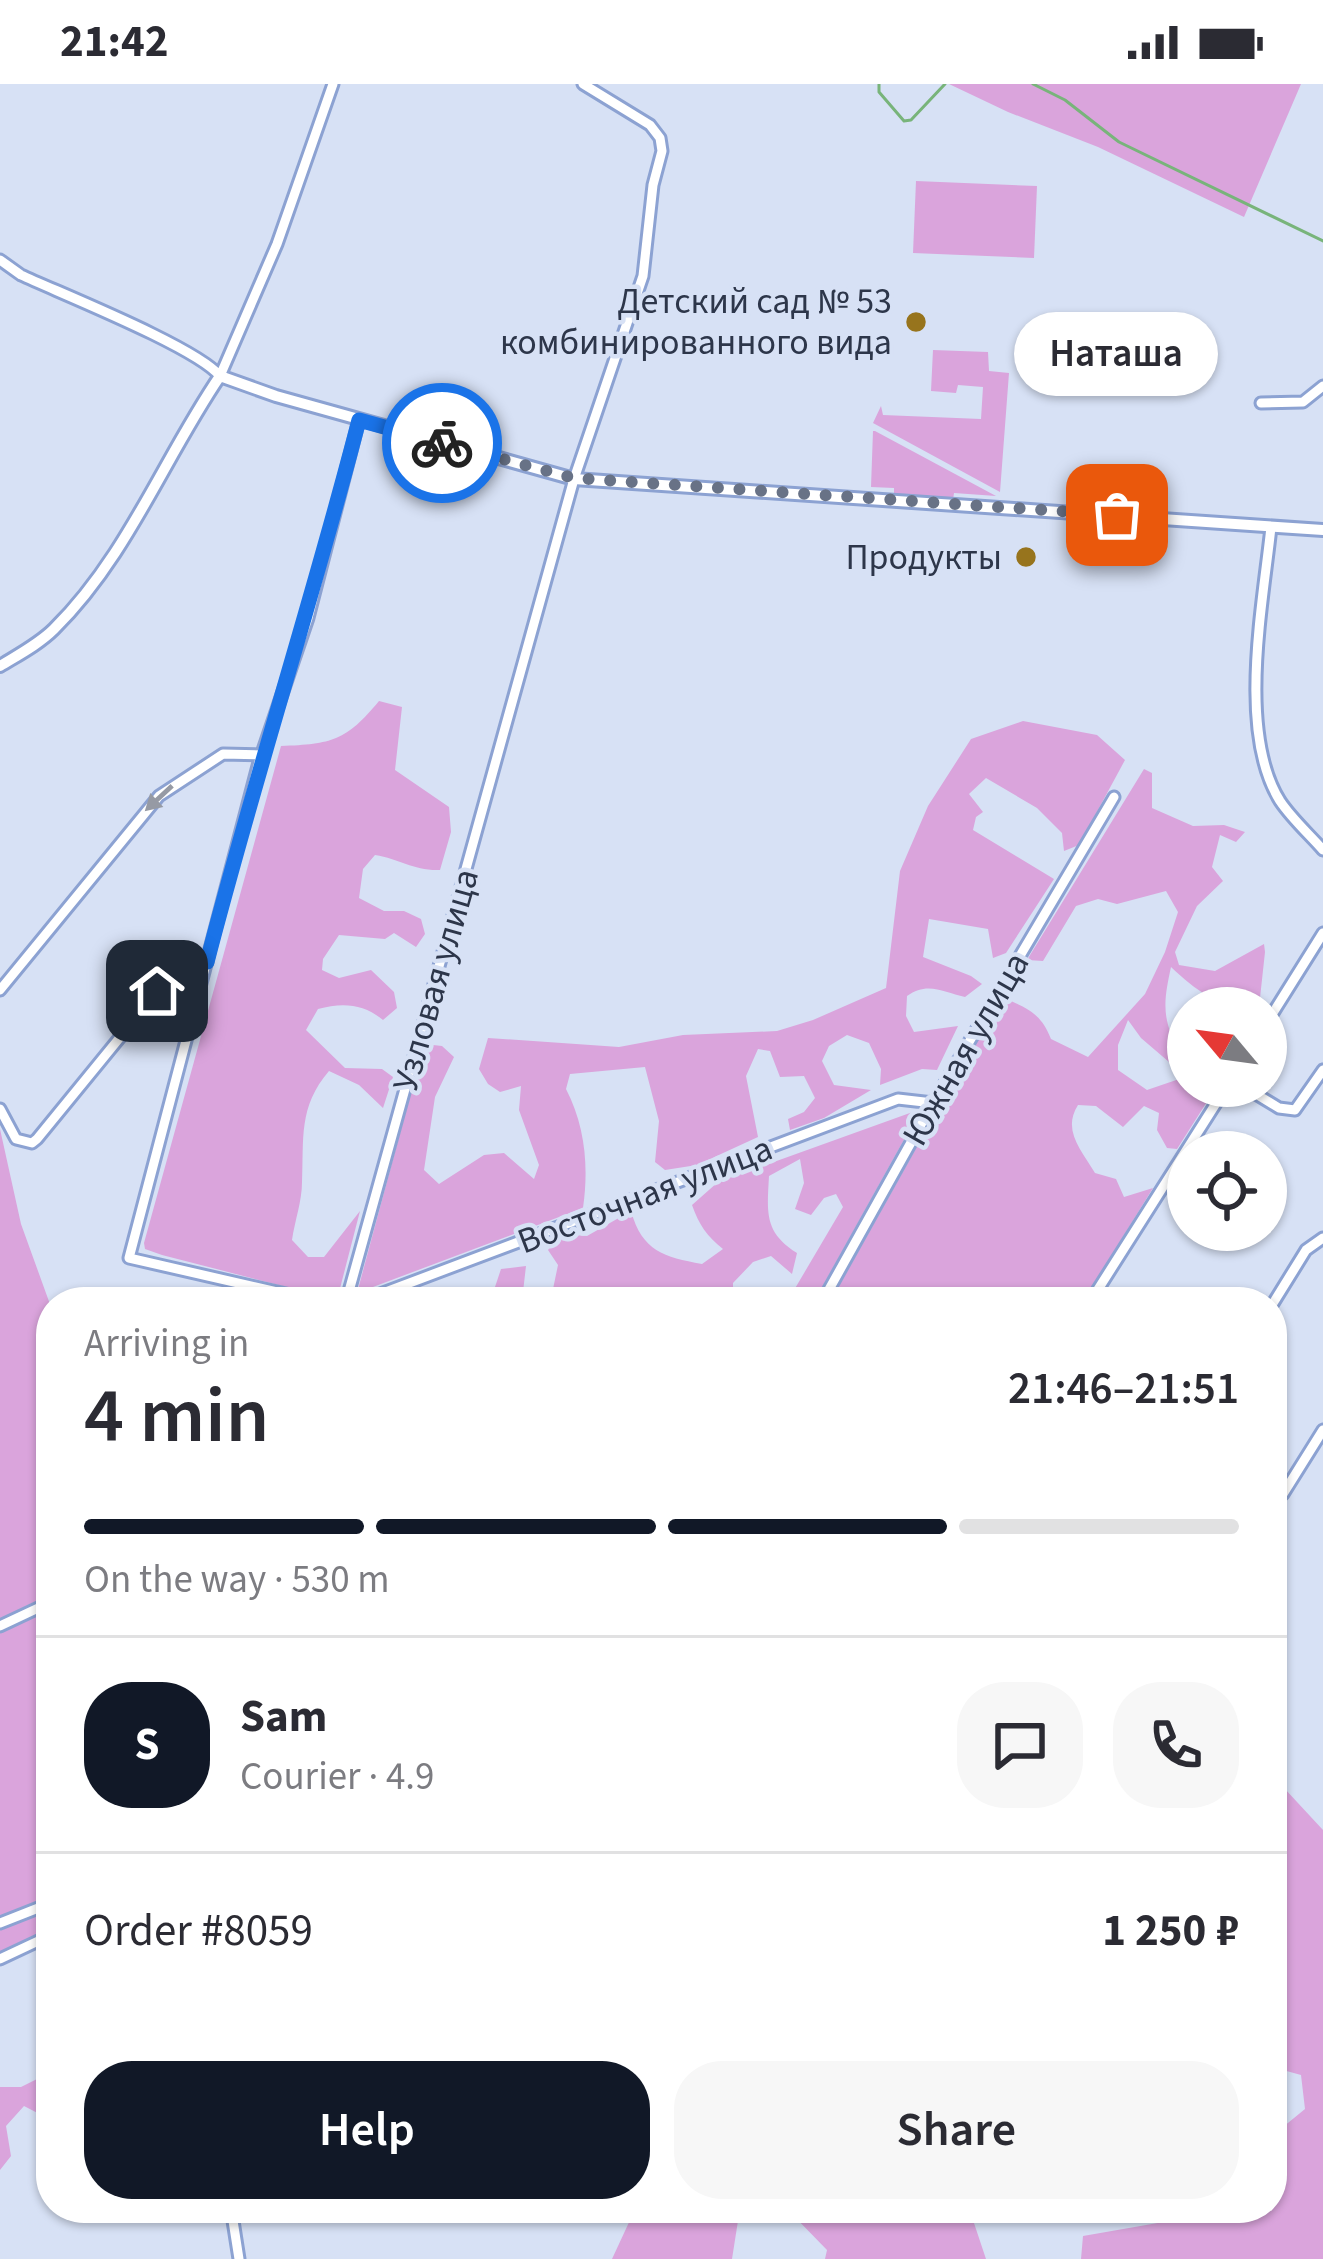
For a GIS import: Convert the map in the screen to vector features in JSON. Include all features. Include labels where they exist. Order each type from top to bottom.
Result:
[{"type":"street","points":[[0,666],[50,633],[86,590],[152,494],[220,376],[277,244],[333,84]]},
{"type":"street","name":"Узловая улица","points":[[350,1287],[574,478],[643,276],[660,138],[650,125],[583,84]]},
{"type":"street","points":[[0,260],[21,275],[164,341],[220,376],[359,420],[574,478],[1323,530]]},
{"type":"street","points":[[1261,403],[1303,402],[1323,386]]},
{"type":"street","points":[[256,1287],[129,1258],[262,755],[308,618],[359,420]]},
{"type":"street","points":[[1271,527],[1258,656],[1260,739],[1280,801],[1323,850]]},
{"type":"street","points":[[0,990],[159,796],[223,754],[262,755]]},
{"type":"street","name":"Южная улица","points":[[830,1287],[1114,797]]},
{"type":"street","points":[[1287,990],[1323,933]]},
{"type":"street","points":[[0,1109],[16,1139],[32,1143],[168,978],[188,963],[207,962]]},
{"type":"street","points":[[1280,1107],[1289,1112],[1299,1107],[1319,1084],[1323,1070]]},
{"type":"street","name":"Восточная улица","points":[[399,1287],[898,1099],[933,1103]]},
{"type":"street","points":[[1100,1287],[1214,1107]]},
{"type":"street","points":[[1283,1287],[1306,1250],[1323,1238]]},
{"type":"street","points":[[1287,1488],[1323,1430]]},
{"type":"street","points":[[0,1626],[36,1609]]},
{"type":"street","points":[[0,1923],[36,1909]]},
{"type":"street","points":[[0,1959],[36,1942]]},
{"type":"street","points":[[233,2223],[239,2259]]},
{"type":"shaded area","points":[[949,84],[1301,84],[1244,217],[1098,147]]},
{"type":"shaded area","points":[[916,181],[1037,186],[1034,258],[913,253]]},
{"type":"shaded area","points":[[933,350],[988,352],[989,371],[1009,373],[1000,492],[873,423],[881,406],[883,415],[981,419],[983,387],[958,385],[956,393],[931,391]]},
{"type":"shaded area","points":[[873,431],[996,496],[954,493],[953,500],[894,495],[894,488],[871,487]]},
{"type":"shaded area","points":[[379,701],[402,707],[395,770],[449,807],[451,832],[440,870],[375,855],[363,869],[359,898],[384,911],[404,911],[421,919],[425,934],[416,947],[394,933],[385,939],[339,935],[323,959],[322,970],[339,978],[371,970],[394,992],[397,1008],[383,1020],[353,1006],[318,1009],[306,1030],[345,1068],[382,1069],[393,1077],[383,1108],[359,1085],[329,1071],[312,1097],[292,1240],[308,1257],[324,1257],[360,1211],[340,1287],[286,1287],[162,1255],[145,1249],[144,1243],[281,746],[337,738]]},
{"type":"shaded area","points":[[1023,721],[1097,735],[1125,760],[1079,845],[1064,851],[1062,833],[1037,808],[986,778],[969,794],[983,812],[976,817],[973,830],[1054,879],[1006,953],[993,958],[988,929],[929,919],[923,957],[982,984],[965,997],[929,988],[907,996],[906,1016],[914,1032],[958,1026],[937,1070],[922,1069],[880,1085],[881,1069],[869,1043],[847,1035],[829,1046],[822,1061],[834,1085],[871,1090],[824,1118],[790,1130],[788,1119],[804,1112],[815,1098],[804,1076],[780,1077],[770,1051],[758,1049],[746,1076],[758,1137],[697,1165],[665,1170],[655,1162],[659,1121],[645,1067],[570,1074],[566,1089],[584,1147],[583,1208],[373,1287],[359,1287],[424,1044],[442,1046],[454,1057],[435,1097],[424,1170],[439,1184],[484,1155],[504,1153],[534,1179],[539,1165],[519,1110],[521,1086],[500,1092],[479,1069],[488,1038],[619,1047],[683,1035],[777,1031],[886,988],[900,871],[928,806],[971,739]]},
{"type":"shaded area","points":[[1144,769],[1152,773],[1152,808],[1193,826],[1224,825],[1245,832],[1236,842],[1220,835],[1212,867],[1223,881],[1197,906],[1175,952],[1179,965],[1215,971],[1264,944],[1261,987],[1195,987],[1171,967],[1166,991],[1167,1060],[1128,1020],[1118,1045],[1118,1070],[1147,1090],[1167,1083],[1167,1107],[1204,1107],[1188,1131],[1167,1131],[1167,1148],[1157,1130],[1159,1113],[1144,1106],[1123,1127],[1096,1106],[1078,1105],[1074,1114],[1079,1148],[1095,1173],[1116,1179],[1124,1197],[1153,1188],[1092,1287],[838,1287],[975,1043],[1009,1000],[1035,1015],[1051,1039],[1088,1057],[1145,994],[1178,912],[1166,891],[1117,904],[1098,899],[1076,906],[1043,961],[1027,960]]},
{"type":"shaded area","points":[[921,1109],[822,1287],[796,1287],[843,1207],[836,1194],[824,1198],[811,1215],[795,1209],[804,1183],[800,1159],[769,1176],[773,1229],[797,1253],[792,1274],[771,1256],[753,1262],[733,1287],[553,1287],[558,1265],[548,1250],[560,1234],[587,1236],[631,1211],[641,1235],[656,1250],[702,1264],[723,1249],[704,1230],[692,1205],[718,1182]]},
{"type":"shaded area","points":[[0,1129],[21,1224],[44,1287],[36,1287],[36,1938],[0,1955]]},
{"type":"shaded area","points":[[526,1266],[524,1287],[495,1287],[501,1269]]},
{"type":"shaded area","points":[[1287,1791],[1323,1830],[1323,2259],[1081,2259],[1083,2236],[1158,2223],[1287,2223],[1287,2124],[1305,2109],[1301,2075],[1287,2071]]},
{"type":"shaded area","points":[[36,2080],[36,2112],[24,2106],[6,2126],[11,2156],[0,2170],[0,2087],[21,2087]]},
{"type":"shaded area","points":[[629,2223],[738,2223],[732,2259],[612,2259]]},
{"type":"shaded area","points":[[801,2223],[974,2223],[986,2259],[825,2259],[827,2250]]},
{"type":"waterway","points":[[879,84],[879,92],[904,121],[911,120],[945,84]]},
{"type":"waterway","points":[[1033,84],[1065,100],[1119,142],[1323,241]]},
{"type":"way so far","points":[[442,443],[574,478],[1117,515]]},
{"type":"place","name":"Детский сад № 53 комбинированного вида","points":[[916,322]]},
{"type":"place","name":"Наташа","points":[[1117,515]]},
{"type":"place","name":"Продукты","points":[[1026,557]]},
{"type":"route","points":[[157,991],[182,966],[207,962],[260,762],[308,618],[359,420],[442,443]]}]
